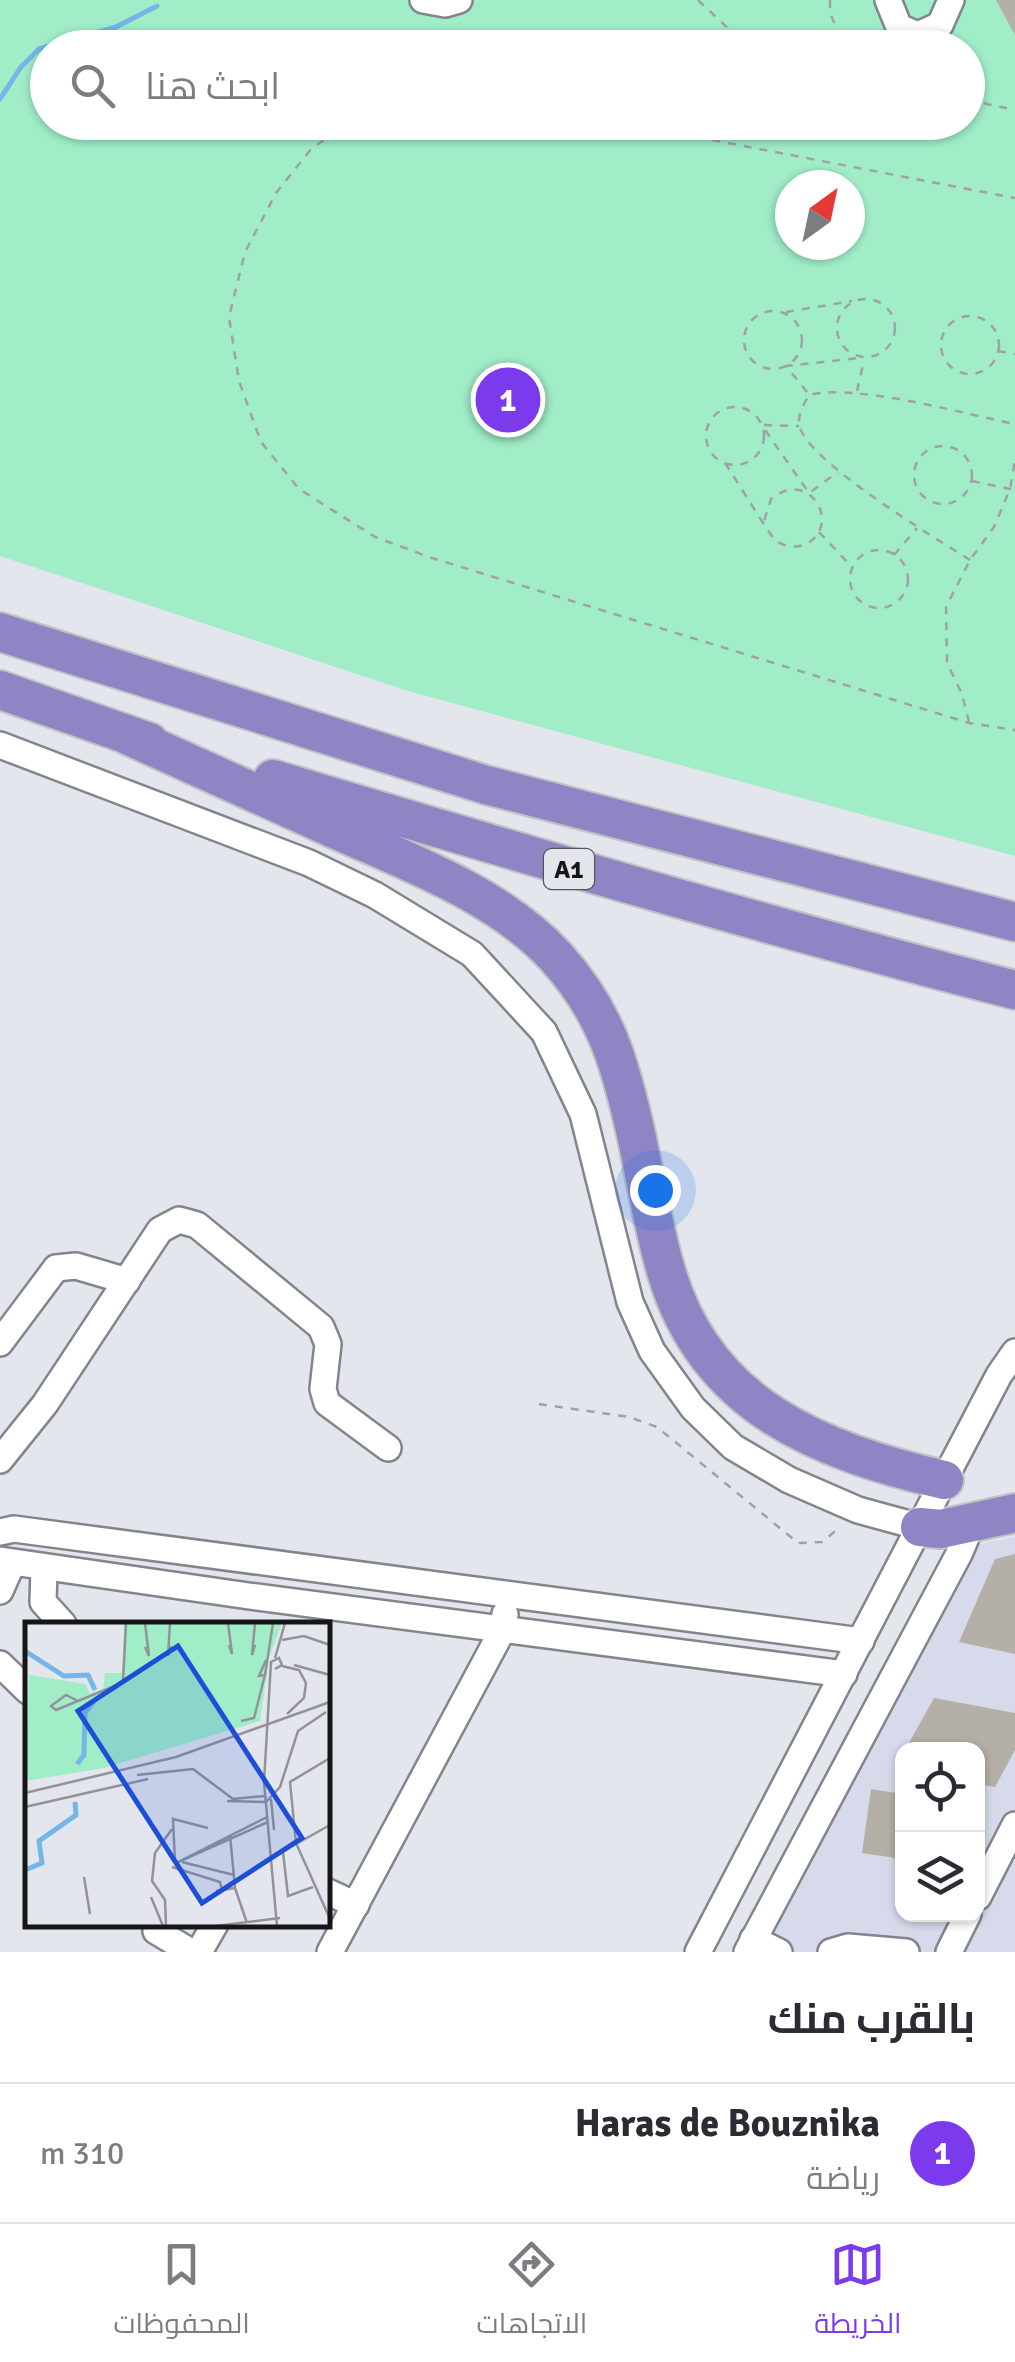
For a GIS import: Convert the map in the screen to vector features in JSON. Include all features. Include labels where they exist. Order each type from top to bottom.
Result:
[{"type":"highway","name":"A1","points":[[0,632],[486,784],[1015,922]]},
{"type":"highway","name":"A1","points":[[0,690],[127,735],[595,876],[810,938],[1015,990]]},
{"type":"highway","points":[[127,735],[452,884],[518,922],[554,955],[583,990],[606,1028],[622,1070],[668,1276],[704,1352],[732,1385],[762,1411],[800,1431],[892,1468],[944,1480]]},
{"type":"highway","points":[[794,866],[1015,908]]},
{"type":"highway","points":[[920,1526],[934,1530],[1015,1513]]},
{"type":"street","points":[[423,0],[445,4],[459,0]]},
{"type":"street","points":[[888,0],[898,27],[905,30]]},
{"type":"street","points":[[930,30],[940,25],[951,0]]},
{"type":"street","points":[[0,745],[309,863],[375,895],[472,954],[544,1032],[583,1114],[630,1302],[652,1351],[693,1408],[733,1447],[789,1480],[858,1510],[920,1526]]},
{"type":"street","points":[[0,1460],[45,1404],[166,1225],[179,1220],[197,1225],[321,1327],[328,1344],[323,1389],[326,1404],[388,1448]]},
{"type":"street","points":[[0,1343],[56,1268],[76,1266],[126,1282]]},
{"type":"street","points":[[698,1952],[999,1375],[1015,1352]]},
{"type":"street","points":[[778,1952],[750,1946],[972,1523]]},
{"type":"street","points":[[0,1532],[14,1529],[861,1641]]},
{"type":"street","points":[[250,1596],[254,1561]]},
{"type":"street","points":[[0,1591],[6,1562],[844,1674]]},
{"type":"street","points":[[44,1568],[43,1602],[61,1622]]},
{"type":"street","points":[[330,1952],[503,1630],[508,1594]]},
{"type":"street","points":[[0,1664],[25,1689]]},
{"type":"street","points":[[985,1883],[1015,1825]]},
{"type":"street","points":[[330,1893],[356,1905]]},
{"type":"street","points":[[949,1952],[964,1922]]},
{"type":"street","points":[[199,1952],[213,1927]]},
{"type":"street","points":[[156,1931],[191,1952]]},
{"type":"street","points":[[830,1952],[848,1947],[906,1952]]},
{"type":"path","points":[[698,0],[727,30]]},
{"type":"path","points":[[830,0],[830,13],[837,30]]},
{"type":"path","points":[[985,104],[1015,110]]},
{"type":"path","points":[[325,140],[312,149],[276,192],[245,252],[229,317],[238,381],[261,442],[299,489],[375,537],[432,558],[969,723],[1015,730]]},
{"type":"path","points":[[712,140],[1015,198]]},
{"type":"path","points":[[858,300],[840,316],[838,332],[849,352],[864,357]]},
{"type":"path","points":[[858,300],[882,304],[893,317],[892,342],[886,350],[864,357],[770,369],[756,364],[744,344],[747,328],[757,316],[858,300]]},
{"type":"path","points":[[781,313],[795,322],[802,338],[798,355],[786,366]]},
{"type":"path","points":[[978,317],[997,334],[998,351],[990,366],[968,374],[947,363],[941,340],[954,320],[978,317]]},
{"type":"path","points":[[998,351],[1015,354]]},
{"type":"path","points":[[857,393],[864,357]]},
{"type":"path","points":[[786,366],[809,395]]},
{"type":"path","points":[[970,560],[839,471],[809,446],[799,426],[802,408],[809,395],[825,391],[857,393],[1015,424]]},
{"type":"path","points":[[727,408],[743,408],[762,425],[820,506],[818,532],[806,544],[791,547],[770,536],[725,464],[708,448],[706,432],[714,417],[727,408]]},
{"type":"path","points":[[762,425],[799,426]]},
{"type":"path","points":[[725,464],[741,464],[755,458],[764,442],[762,425]]},
{"type":"path","points":[[951,447],[970,464],[971,481],[963,496],[941,504],[920,493],[914,470],[927,450],[951,447]]},
{"type":"path","points":[[969,723],[962,694],[947,663],[946,607],[1012,490],[1015,460]]},
{"type":"path","points":[[809,493],[839,471]]},
{"type":"path","points":[[971,481],[1012,490]]},
{"type":"path","points":[[764,521],[767,505],[778,493],[793,489],[809,493]]},
{"type":"path","points":[[894,555],[918,526]]},
{"type":"path","points":[[818,532],[852,567]]},
{"type":"path","points":[[870,552],[894,555],[906,568],[907,586],[898,600],[884,608],[869,606],[856,598],[850,583],[852,567],[870,552]]},
{"type":"path","points":[[539,1404],[629,1417],[657,1426],[798,1543],[822,1542],[858,1510]]},
{"type":"shaded area","points":[[1015,1537],[1015,1952],[740,1952],[945,1551]]},
{"type":"green space","points":[[0,0],[1015,0],[1015,856],[408,691],[0,556]]},
{"type":"building","points":[[996,0],[1015,0],[1015,35]]},
{"type":"building","points":[[1015,1554],[1015,1654],[959,1642],[995,1559]]},
{"type":"building","points":[[934,1698],[1015,1713],[1015,1750],[995,1787],[985,1785],[985,1742],[909,1742]]},
{"type":"building","points":[[871,1789],[895,1793],[895,1858],[862,1853]]},
{"type":"waterway","points":[[106,30],[157,6]]},
{"type":"waterway","points":[[0,99],[30,58]]},
{"type":"place","name":"Haras de Bouznika","points":[[508,400]]}]
